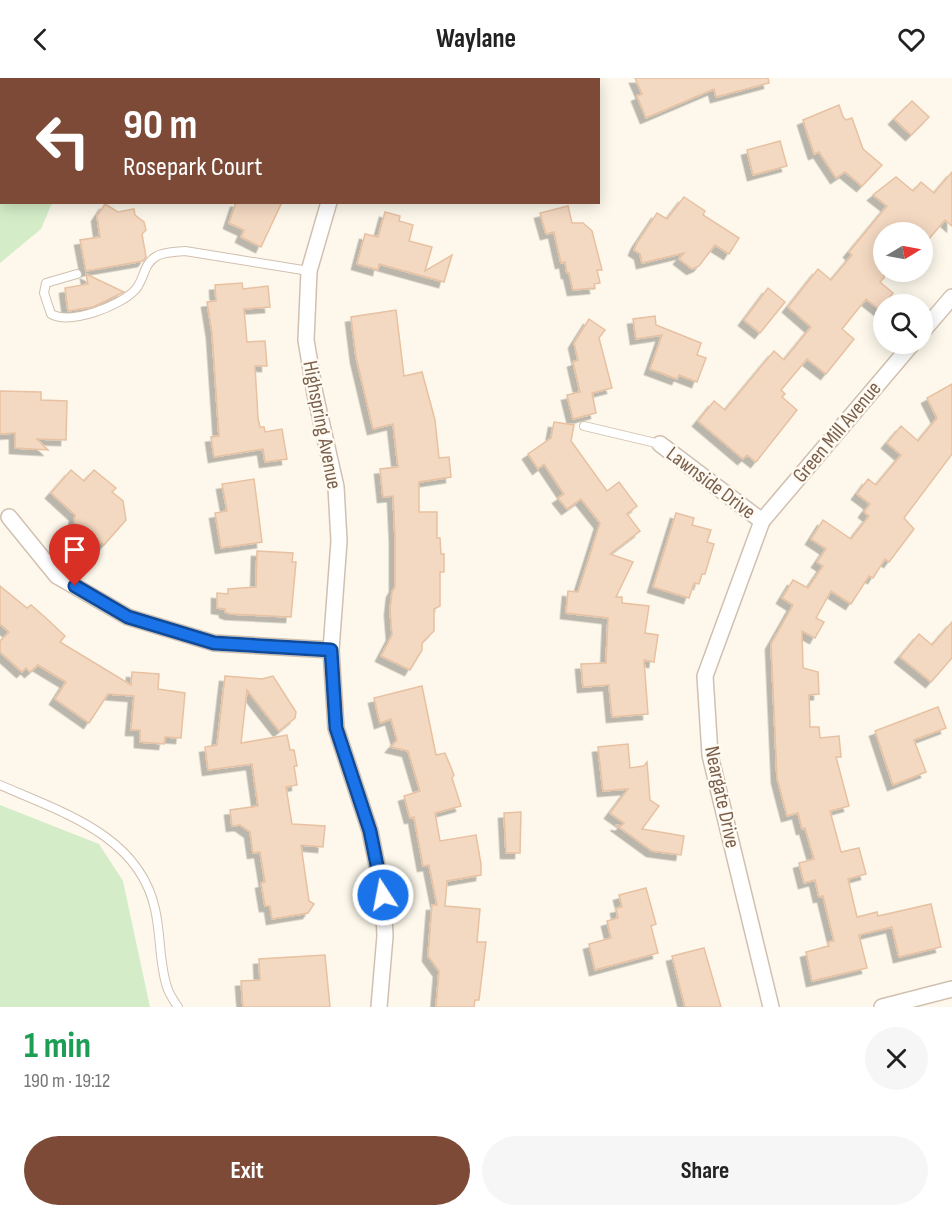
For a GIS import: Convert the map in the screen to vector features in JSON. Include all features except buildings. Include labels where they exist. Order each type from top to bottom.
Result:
[{"type":"street","name":"Highspring Avenue","points":[[328,204],[309,271],[306,340],[315,394],[336,486],[339,541],[331,650],[336,728],[370,831],[383,895],[386,936],[379,1007]]},
{"type":"street","points":[[933,319],[952,297]]},
{"type":"street","name":"Green Mill Avenue","points":[[762,521],[904,354]]},
{"type":"street","name":"Lawnside Drive","points":[[660,444],[762,521]]},
{"type":"street","points":[[9,518],[57,576],[128,617],[214,643],[331,650]]},
{"type":"street","name":"Neargate Drive","points":[[762,521],[705,676],[710,755],[771,1007]]},
{"type":"street","points":[[882,1007],[952,989]]},
{"type":"lane","points":[[77,274],[46,283],[44,293],[51,314],[57,317],[88,314],[121,302],[136,289],[149,263],[158,255],[167,253],[184,251],[309,271]]},
{"type":"lane","points":[[584,426],[660,444]]},
{"type":"lane","points":[[0,785],[91,826],[117,843],[144,878],[155,907],[167,986],[178,1007]]},
{"type":"green space","points":[[0,204],[52,204],[41,229],[0,263]]},
{"type":"green space","points":[[0,805],[99,844],[123,881],[150,1007],[0,1007]]},
{"type":"route","points":[[75,586],[128,617],[214,643],[331,650],[336,728],[370,831],[383,895]]}]
